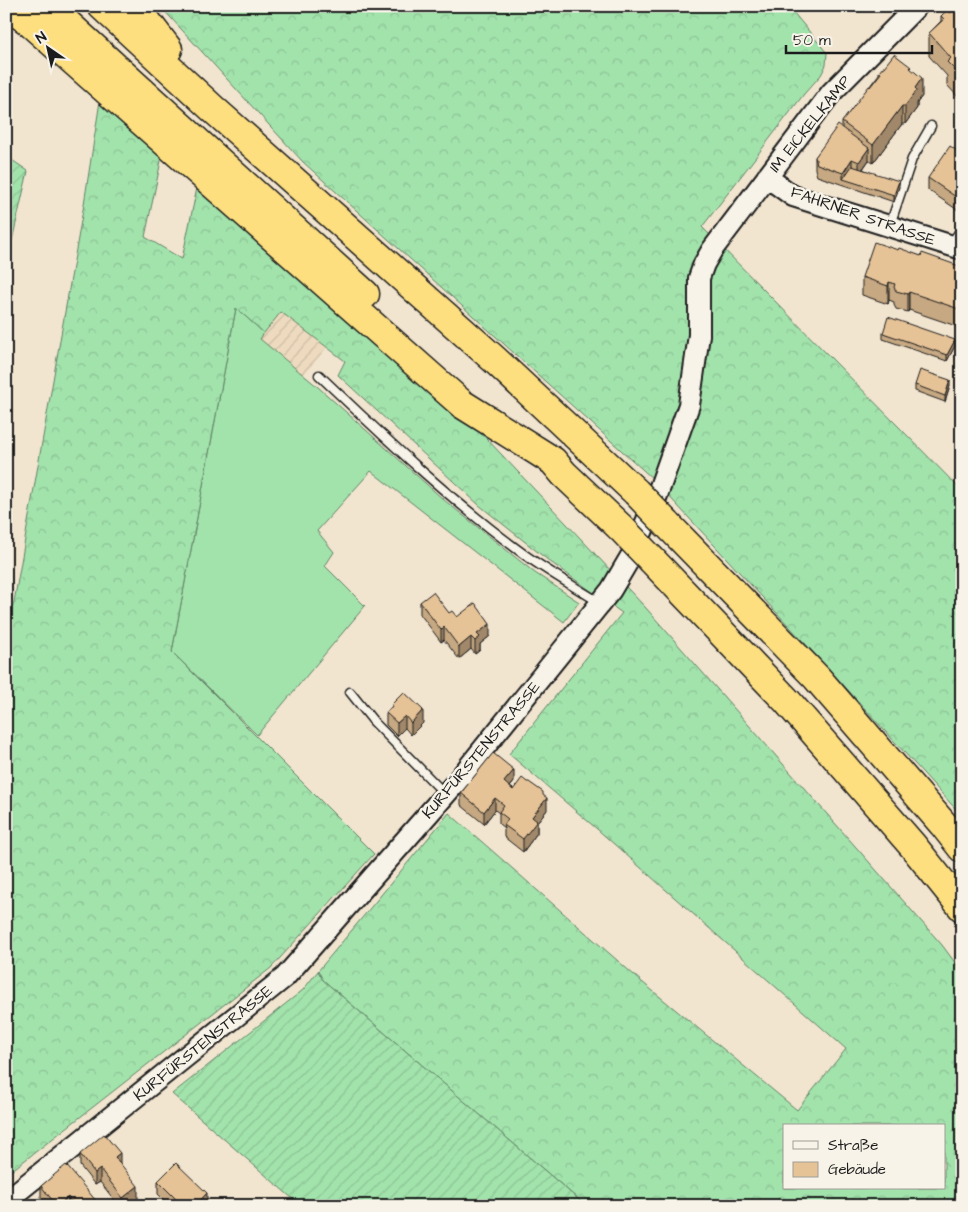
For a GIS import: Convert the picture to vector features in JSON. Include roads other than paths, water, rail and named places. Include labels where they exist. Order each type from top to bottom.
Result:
[{"type":"highway","points":[[8,6],[27,20],[462,404],[552,461],[621,528],[787,701],[913,846],[962,907]]},
{"type":"highway","points":[[48,6],[544,456]]},
{"type":"highway","points":[[102,6],[212,108],[495,360],[636,492],[817,678],[962,848]]},
{"type":"highway","points":[[135,6],[212,108]]},
{"type":"street","name":"IM EICKELKAMP","points":[[767,177],[831,93],[917,6]]},
{"type":"street","name":"FAHRNER STRASSE","points":[[767,177],[793,196],[956,247]]},
{"type":"street","name":"KURFÜRSTENSTRASSE","points":[[6,1201],[285,977],[459,779],[612,590],[634,551],[655,501],[689,405],[699,335],[699,278],[704,264],[712,250],[767,177]]},
{"type":"lane","points":[[889,226],[912,159],[931,126]]},
{"type":"lane","points":[[956,247],[962,228]]},
{"type":"lane","points":[[319,375],[429,478],[474,515],[526,556],[601,603]]},
{"type":"lane","points":[[350,692],[374,722],[446,794]]}]
